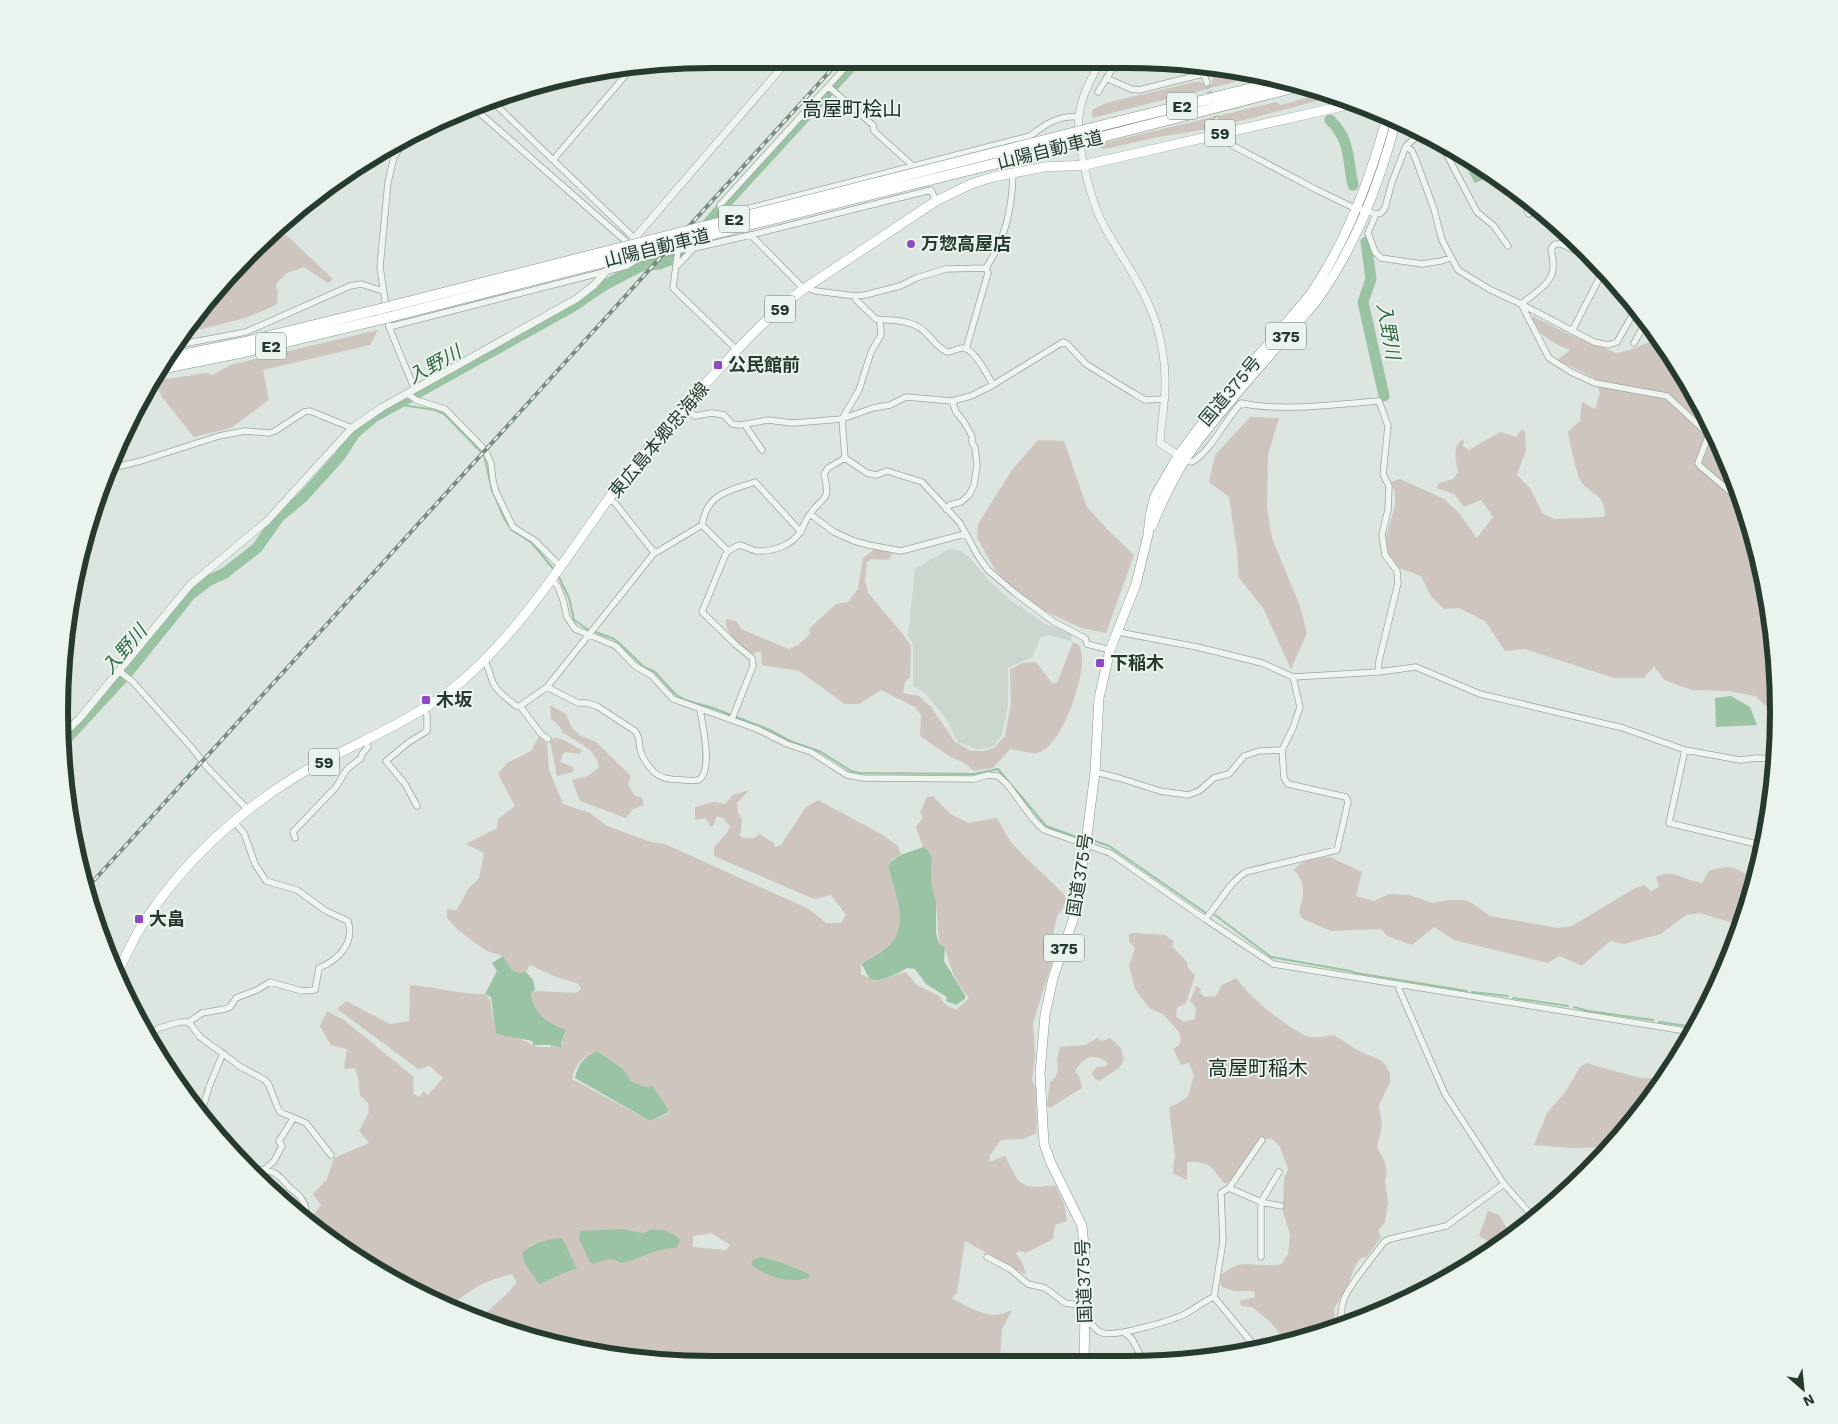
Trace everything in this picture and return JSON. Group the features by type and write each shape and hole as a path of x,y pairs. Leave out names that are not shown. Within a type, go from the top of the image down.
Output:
{"highway":[{"name":"山陽自動車道","path":"174,356 381,314 742,226 1270,84"},
{"name":"山陽自動車道","path":"1089,134 1290,88"},
{"name":"山陽自動車道","path":"168,367 254,350 381,314"}],"main road":[{"name":"東広島本郷忠海線","path":"120,967 145,920 185,868 248,810 296,777 424,709 459,683 484,660 507,637 556,573 629,471 684,407 737,350 788,301 805,288 936,201 971,184 1044,166 1084,165 1342,105"},
{"name":"国道375号","path":"1084,1356 1086,1267 1082,1226 1051,1164 1044,1144 1040,1073 1045,1015 1053,978 1074,920 1095,772 1099,698 1110,650 1136,584 1155,496 1182,458 1212,410 1310,295 1337,250 1356,209 1374,163 1385,123"},
{"name":"国道375号","path":"1182,458 1316,301 1371,213 1395,127"}],"street":[{"path":"68,729 124,674 174,603 190,585 267,522 352,428 381,408 412,395 576,300 594,285 609,270 631,241 781,68"},
{"path":"724,241 720,205 831,89 846,68"},
{"path":"1097,68 1086,90 1079,117 1084,165 1095,208 1134,275 1156,323 1166,379 1160,443 1182,458 1192,462 1202,457 1230,414 1240,403 1258,406 1284,406 1380,401 1388,426 1383,474 1389,486 1388,510 1382,534 1385,555 1397,571 1398,583 1378,661 1378,672"},
{"path":"1098,92 1113,68"},
{"path":"553,160 627,73"},
{"path":"1106,78 1131,89 1139,90 1210,73"},
{"path":"1204,75 1207,83"},
{"path":"831,89 873,125 874,131 932,184 931,190 936,201"},
{"path":"496,105 553,160 631,241"},
{"path":"478,112 528,157 631,241"},
{"path":"722,211 1030,136 1049,122 1067,116 1079,117"},
{"path":"1217,120 1224,140 1317,190 1356,209 1371,213 1381,213 1385,208 1392,182 1406,146 1416,137"},
{"path":"1406,146 1412,151 1427,186 1442,240 1458,270 1471,279 1594,342 1608,345 1617,342 1632,314"},
{"path":"400,149 394,157 388,182 380,267 389,327 412,395 445,409 485,450 491,463 496,492 514,527 534,540 554,562 558,587 564,600 567,617 575,629 590,631 616,646 636,666 651,675 673,699 700,710 733,716 787,744 811,752 846,775 863,778 974,779 988,775 998,776 1007,784 1033,819 1044,830 1062,838 1086,843 1110,853 1272,964 1686,1031"},
{"path":"1446,153 1477,212 1494,226 1508,246"},
{"path":"966,349 988,273 986,268 1002,240 1009,215 1013,196 1013,173"},
{"path":"389,327 627,266 638,259 678,256 692,249 931,190"},
{"path":"1371,213 1368,233 1375,252 1381,258 1422,264 1450,258"},
{"path":"751,235 801,286 816,291 855,296 865,295 900,286 916,278 946,269 986,268"},
{"path":"1521,304 1551,277 1553,269 1551,248 1555,244 1561,244 1577,251"},
{"path":"678,256 692,249"},
{"path":"678,256 673,288 737,350"},
{"path":"1572,331 1601,276"},
{"path":"184,344 246,332 350,286 361,284 383,291"},
{"path":"855,296 856,300 876,319 908,322 927,334 931,340 947,352 966,349 980,362 993,385"},
{"path":"1521,304 1549,358 1555,363 1595,383 1667,396 1708,437 1698,463 1731,493"},
{"path":"880,320 881,335 872,352 859,390 842,419 846,458 867,473 876,475 887,471 922,482 960,523 988,570 1054,622 1085,638 1087,644 1110,650"},
{"path":"1634,343 1643,328"},
{"path":"684,407 695,416 712,413 724,415 732,424 746,424 768,420 792,423 842,419 872,408 890,405 906,398 952,401 971,396 993,385 1063,342 1086,364 1145,400 1164,399"},
{"path":"946,508 961,502 969,495 974,485 978,465 972,436 956,412 952,401"},
{"path":"116,467 219,436 245,431 269,433 304,412 310,411 352,428"},
{"path":"746,424 762,450"},
{"path":"733,716 753,666 752,658 734,644 702,612 728,551 739,545 756,551 775,549 794,541 810,514 827,494 828,488 824,474 828,468 846,458"},
{"path":"702,525 704,512 715,498 722,493 755,482 801,532"},
{"path":"609,499 615,503 655,552"},
{"path":"810,514 834,532 848,538 869,545 902,551 965,534"},
{"path":"520,706 547,687 655,552 702,525"},
{"path":"702,525 728,551"},
{"path":"1118,632 1197,647 1262,663 1293,677 1378,672 1416,667 1480,694 1623,728 1685,750 1740,760 1769,759"},
{"path":"484,660 499,692 516,706 520,706 541,734 548,739"},
{"path":"124,674 248,810"},
{"path":"1205,919 1236,880 1246,872 1337,850 1348,802 1346,798 1288,784 1284,778 1282,750 1296,722 1300,707 1293,677"},
{"path":"547,687 578,703 588,703 597,706 635,731 639,735 640,750 646,762 660,777 666,779 698,780 704,775 706,770 706,754 700,710"},
{"path":"416,806 404,784 386,761 409,742 427,731 427,715 424,709"},
{"path":"295,838 293,832 336,787 347,770 361,758 368,747 366,740"},
{"path":"1095,772 1160,792 1188,795 1199,791 1214,778 1229,774 1244,756 1259,751 1282,750"},
{"path":"1685,750 1669,823 1757,844"},
{"path":"153,1032 159,1028 180,1022 189,1022 202,1013 217,1012 230,1007 236,998 257,990 270,982 302,991 315,990 319,968 338,958 348,942 350,927 348,921 326,911 297,890 266,881 255,864 244,833 234,822"},
{"path":"1400,985 1399,989 1445,1094 1504,1184 1530,1214"},
{"path":"189,1022 200,1037 241,1067 265,1080 280,1112 306,1123 332,1155"},
{"path":"203,1107 209,1087 224,1054"},
{"path":"264,1170 279,1154 282,1146 280,1141 293,1119"},
{"path":"1253,1344 1214,1297 1223,1241 1221,1193 1228,1188 1262,1140"},
{"path":"258,1170 264,1170 280,1176 303,1200 306,1209"},
{"path":"1261,1258 1261,1202 1279,1172"},
{"path":"1341,1319 1343,1300 1384,1242 1390,1238 1446,1226 1504,1184"},
{"path":"1228,1188 1261,1202 1281,1206"},
{"path":"987,1257 1010,1269 1028,1284 1045,1288 1065,1303 1085,1306"},
{"path":"1085,1320 1089,1320 1100,1332 1109,1334 1124,1332 1172,1320 1214,1297"},
{"path":"1124,1332 1132,1338 1141,1356"}],"shaded area":[{"path":"1220,75 1246,79 1092,118 1092,110 1106,103 1194,82 1201,82 1205,86 1212,84 1215,76"},
{"path":"1314,96 1324,99 1229,124 1224,123 1220,118 1213,120 1207,129 1153,138 1106,149 1101,148 1099,144 1276,102 1281,105"},
{"path":"1465,165 1487,178 1474,182"},
{"path":"282,231 333,279 328,283 304,267 287,273 276,284 278,293 277,304 245,318 193,331 227,287"},
{"path":"1532,316 1571,335 1616,353 1630,350 1652,341 1684,390 1704,427 1721,465 1749,545 1765,628 1770,709 1755,696 1728,691 1692,690 1664,680 1654,666 1644,678 1614,678 1525,649 1505,651 1485,621 1459,608 1444,609 1431,596 1421,576 1399,568 1389,554 1385,541 1395,505 1395,492 1391,482 1400,479 1444,499 1458,512 1477,538 1493,517 1481,500 1464,507 1454,494 1436,488 1439,483 1453,479 1458,472 1455,454 1457,445 1460,442 1464,439 1463,446 1469,450 1500,432 1516,437 1521,430 1525,431 1526,450 1517,475 1530,488 1543,514 1555,519 1605,517 1603,503 1585,487 1579,478 1568,432 1580,421 1582,402 1595,409 1600,393 1594,378 1558,360 1570,350 1546,338 1534,323"},
{"path":"378,330 370,345 263,370 269,400 231,428 194,437 162,397 156,386 160,380 206,373 213,375 230,365"},
{"path":"1250,417 1279,418 1268,455 1267,508 1272,538 1300,606 1307,633 1291,669 1263,608 1239,578 1229,497 1209,482 1215,455"},
{"path":"1038,440 1064,441 1087,507 1134,555 1106,633 1081,628 1028,603 996,571 977,538 978,524 1012,470"},
{"path":"876,548 893,554 888,560 871,559 867,562 865,579 868,593 911,646 910,677 905,682 903,693 919,696 931,707 955,742 971,751 984,751 994,748 1005,736 1011,704 1010,670 1022,663 1036,662 1052,683 1057,683 1073,642 1079,645 1082,655 1080,680 1063,727 1055,740 1046,749 1034,753 1010,749 993,768 974,771 920,736 921,715 915,707 881,690 859,704 845,704 799,671 762,665 761,651 750,654 730,634 726,625 726,619 736,621 741,629 789,649 798,645 810,634 809,629 836,604 848,602 858,589 863,558"},
{"path":"949,549 959,550 969,557 990,582 1009,599 1045,624 1072,634 1071,641 1049,635 1041,637 1032,657 1008,668 1008,704 1002,734 994,746 988,748 976,749 958,742 945,717 924,692 913,686 913,644 908,635 915,569"},
{"path":"1731,696 1750,707 1757,725 1716,727 1715,698"},
{"path":"550,705 566,714 572,728 581,736 596,742 631,776 628,785 635,796 641,797 644,805 633,809 626,818 580,801 572,780 588,776 599,767 597,760 589,749 562,732 560,727 551,719"},
{"path":"1770,718 1769,736 1768,721"},
{"path":"539,736 547,744 549,770 563,804 590,813 607,826 651,842 665,844 809,909 826,923 841,923 846,915 831,895 814,899 714,856 714,847 727,833 730,826 723,818 717,816 711,827 705,818 695,820 695,807 715,802 725,804 733,795 749,790 737,803 738,812 742,820 740,836 754,838 759,834 773,842 775,847 781,845 806,807 818,800 883,835 897,845 901,854 893,859 888,866 898,902 900,921 895,938 880,953 861,964 861,974 874,981 906,972 917,985 939,996 946,1005 956,1010 969,998 954,974 945,947 939,944 936,902 931,882 932,857 927,849 923,847 916,827 923,818 920,812 927,797 933,796 950,814 969,823 997,818 1010,841 1064,894 1067,901 1057,917 1052,939 1054,956 1033,1023 1035,1056 1032,1080 1036,1089 1037,1133 1023,1139 1001,1140 990,1155 989,1162 1005,1156 1014,1174 1022,1184 1034,1187 1055,1185 1064,1203 1067,1221 1055,1225 1053,1239 1026,1253 1020,1251 1016,1253 1023,1264 1026,1275 965,1241 957,1293 952,1298 973,1309 991,1315 998,1315 1012,1310 1002,1329 1000,1356 670,1355 586,1344 545,1335 484,1314 506,1295 517,1282 512,1274 479,1286 455,1303 390,1270 354,1248 312,1217 321,1205 313,1194 327,1179 334,1158 369,1143 359,1131 369,1112 368,1103 360,1096 355,1068 344,1069 347,1049 331,1045 320,1026 327,1011 344,1020 414,1077 414,1094 419,1097 424,1091 428,1095 443,1078 430,1066 418,1069 337,1009 346,1001 390,1024 409,1021 410,985 485,994 490,1000 496,1034 518,1038 538,1047 551,1047 551,1045 560,1048 566,1030 548,1021 539,1013 535,1008 531,995 536,991 576,993 581,989 579,984 554,976 530,965 526,972 519,973 512,970 503,956 487,951 458,930 447,918 447,909 457,910 468,889 479,878 484,853 466,844 497,828 498,819 515,806 498,774 507,763 531,751","holes":["597,1051 623,1069 631,1081 646,1087 653,1086 668,1109 667,1113 670,1113 650,1121 572,1079 578,1065 584,1058","621,1229 643,1233 652,1229 663,1230 676,1247 660,1249 636,1257 611,1259","711,1233 730,1245 726,1250 693,1247 693,1236","546,1240 576,1269 563,1272 523,1253 533,1244"]},
{"path":"554,738 562,739 583,751 579,754 564,752 560,762 573,767 573,772 557,776 550,741"},
{"path":"923,847 927,849 932,857 931,882 936,902 936,933 939,944 945,947 944,961 965,995 965,999 956,1005 946,1001 947,997 926,984 915,969 907,968 888,977 872,980 861,964 888,946 895,938 898,930 900,921 898,902 888,866 895,858"},
{"path":"1330,857 1362,872 1356,896 1374,901 1389,894 1409,895 1433,903 1464,900 1472,903 1490,916 1558,928 1572,926 1635,888 1644,885 1651,891 1659,887 1656,877 1663,875 1674,874 1702,883 1709,871 1728,867 1749,877 1734,923 1700,913 1686,915 1661,934 1624,944 1610,941 1582,966 1560,956 1548,963 1454,940 1434,927 1412,945 1387,936 1381,929 1331,931 1303,919 1299,913 1303,890 1301,880 1294,870 1301,863"},
{"path":"1129,934 1165,935 1174,941 1172,946 1187,962 1188,967 1195,976 1186,1003 1177,1008 1176,1017 1184,1022 1195,1019 1196,1008 1190,1001 1196,986 1201,988 1200,993 1205,997 1216,996 1222,985 1236,978 1262,1005 1284,1023 1302,1034 1312,1037 1334,1035 1386,1065 1390,1074 1390,1082 1379,1106 1382,1126 1377,1147 1385,1162 1387,1174 1385,1181 1388,1203 1385,1222 1378,1231 1381,1237 1367,1257 1361,1258 1355,1266 1348,1285 1334,1309 1334,1321 1283,1337 1270,1322 1252,1307 1241,1306 1240,1301 1255,1297 1254,1291 1234,1291 1222,1287 1219,1277 1236,1266 1243,1264 1282,1264 1288,1254 1290,1235 1283,1211 1284,1180 1288,1169 1280,1147 1273,1139 1261,1138 1231,1180 1225,1184 1210,1166 1201,1163 1187,1162 1187,1180 1174,1174 1175,1156 1169,1108 1188,1097 1194,1075 1189,1063 1181,1065 1173,1049 1181,1041 1179,1032 1163,1014 1149,1008 1135,989 1129,966 1135,948 1129,941"},
{"path":"503,956 512,970 519,973 526,972 533,980 535,989 531,995 539,1013 548,1021 566,1030 561,1048 551,1045 533,1045 532,1041 496,1034 491,997 485,994 497,971 492,963"},
{"path":"1097,1038 1102,1041 1110,1038 1121,1048 1124,1060 1119,1068 1099,1081 1095,1079 1092,1073 1097,1067 1106,1066 1108,1063 1094,1057 1085,1059 1075,1071 1080,1078 1082,1088 1050,1108 1047,1106 1050,1082 1055,1078 1058,1070 1057,1061 1060,1047 1086,1045"},
{"path":"597,1051 623,1069 631,1081 646,1087 653,1086 668,1109 667,1113 650,1121 575,1078 583,1061"},
{"path":"1586,1063 1640,1078 1656,1078 1601,1147 1571,1148 1534,1145 1547,1113 1566,1091 1580,1067"},
{"path":"1488,1211 1499,1215 1506,1227 1511,1229 1491,1243 1479,1236"},
{"path":"622,1229 643,1233 652,1229 663,1230 675,1235 680,1240 676,1248 669,1248 621,1263 611,1259 593,1264 590,1262 579,1239 580,1231"},
{"path":"562,1238 577,1269 539,1284 525,1264 522,1253 540,1242"},
{"path":"761,1257 809,1274 810,1277 787,1280 771,1276 751,1264 753,1260"}],"waterway":[{"name":"入野川","path":"69,737 129,671 190,595 208,581 225,573 257,548 279,517 303,497 340,456 355,433 374,417 572,307 603,286 641,266 659,264 681,256 716,214 850,68"},
{"name":"入野川","path":"1330,120 1337,127 1345,142 1353,185"},
{"name":"入野川","path":"1366,242 1371,279 1363,302 1384,396"},
{"path":"397,406 402,405 435,410 444,414 484,455 492,490 505,520 512,530 532,543 555,571"},
{"path":"558,575 569,598 574,620 587,629 614,639 644,667 655,672 675,694 685,700 713,708 770,730 790,741 821,752 851,771 860,773 974,774 998,769 1046,826 1082,839"},
{"path":"1095,841 1109,846 1206,913"},
{"path":"1215,915 1271,957 1467,991"},
{"path":"1472,992 1508,996"},
{"path":"1513,998 1568,1006"},
{"path":"1574,1007 1588,1011 1653,1020"},
{"path":"1659,1022 1688,1026"}],"tunnel":[{"path":"1207,83 1217,120"}],"railway":[{"path":"91,884 833,68"}],"place":[{"name":"万惣高屋店","path":"911,244"},
{"name":"公民館前","path":"718,365"},
{"name":"下稲木","path":"1100,663"},
{"name":"木坂","path":"426,700"},
{"name":"大畠","path":"139,919"}],"district":[{"name":"高屋町桧山","path":"852,109"},
{"name":"高屋町稲木","path":"1258,1068"}]}
